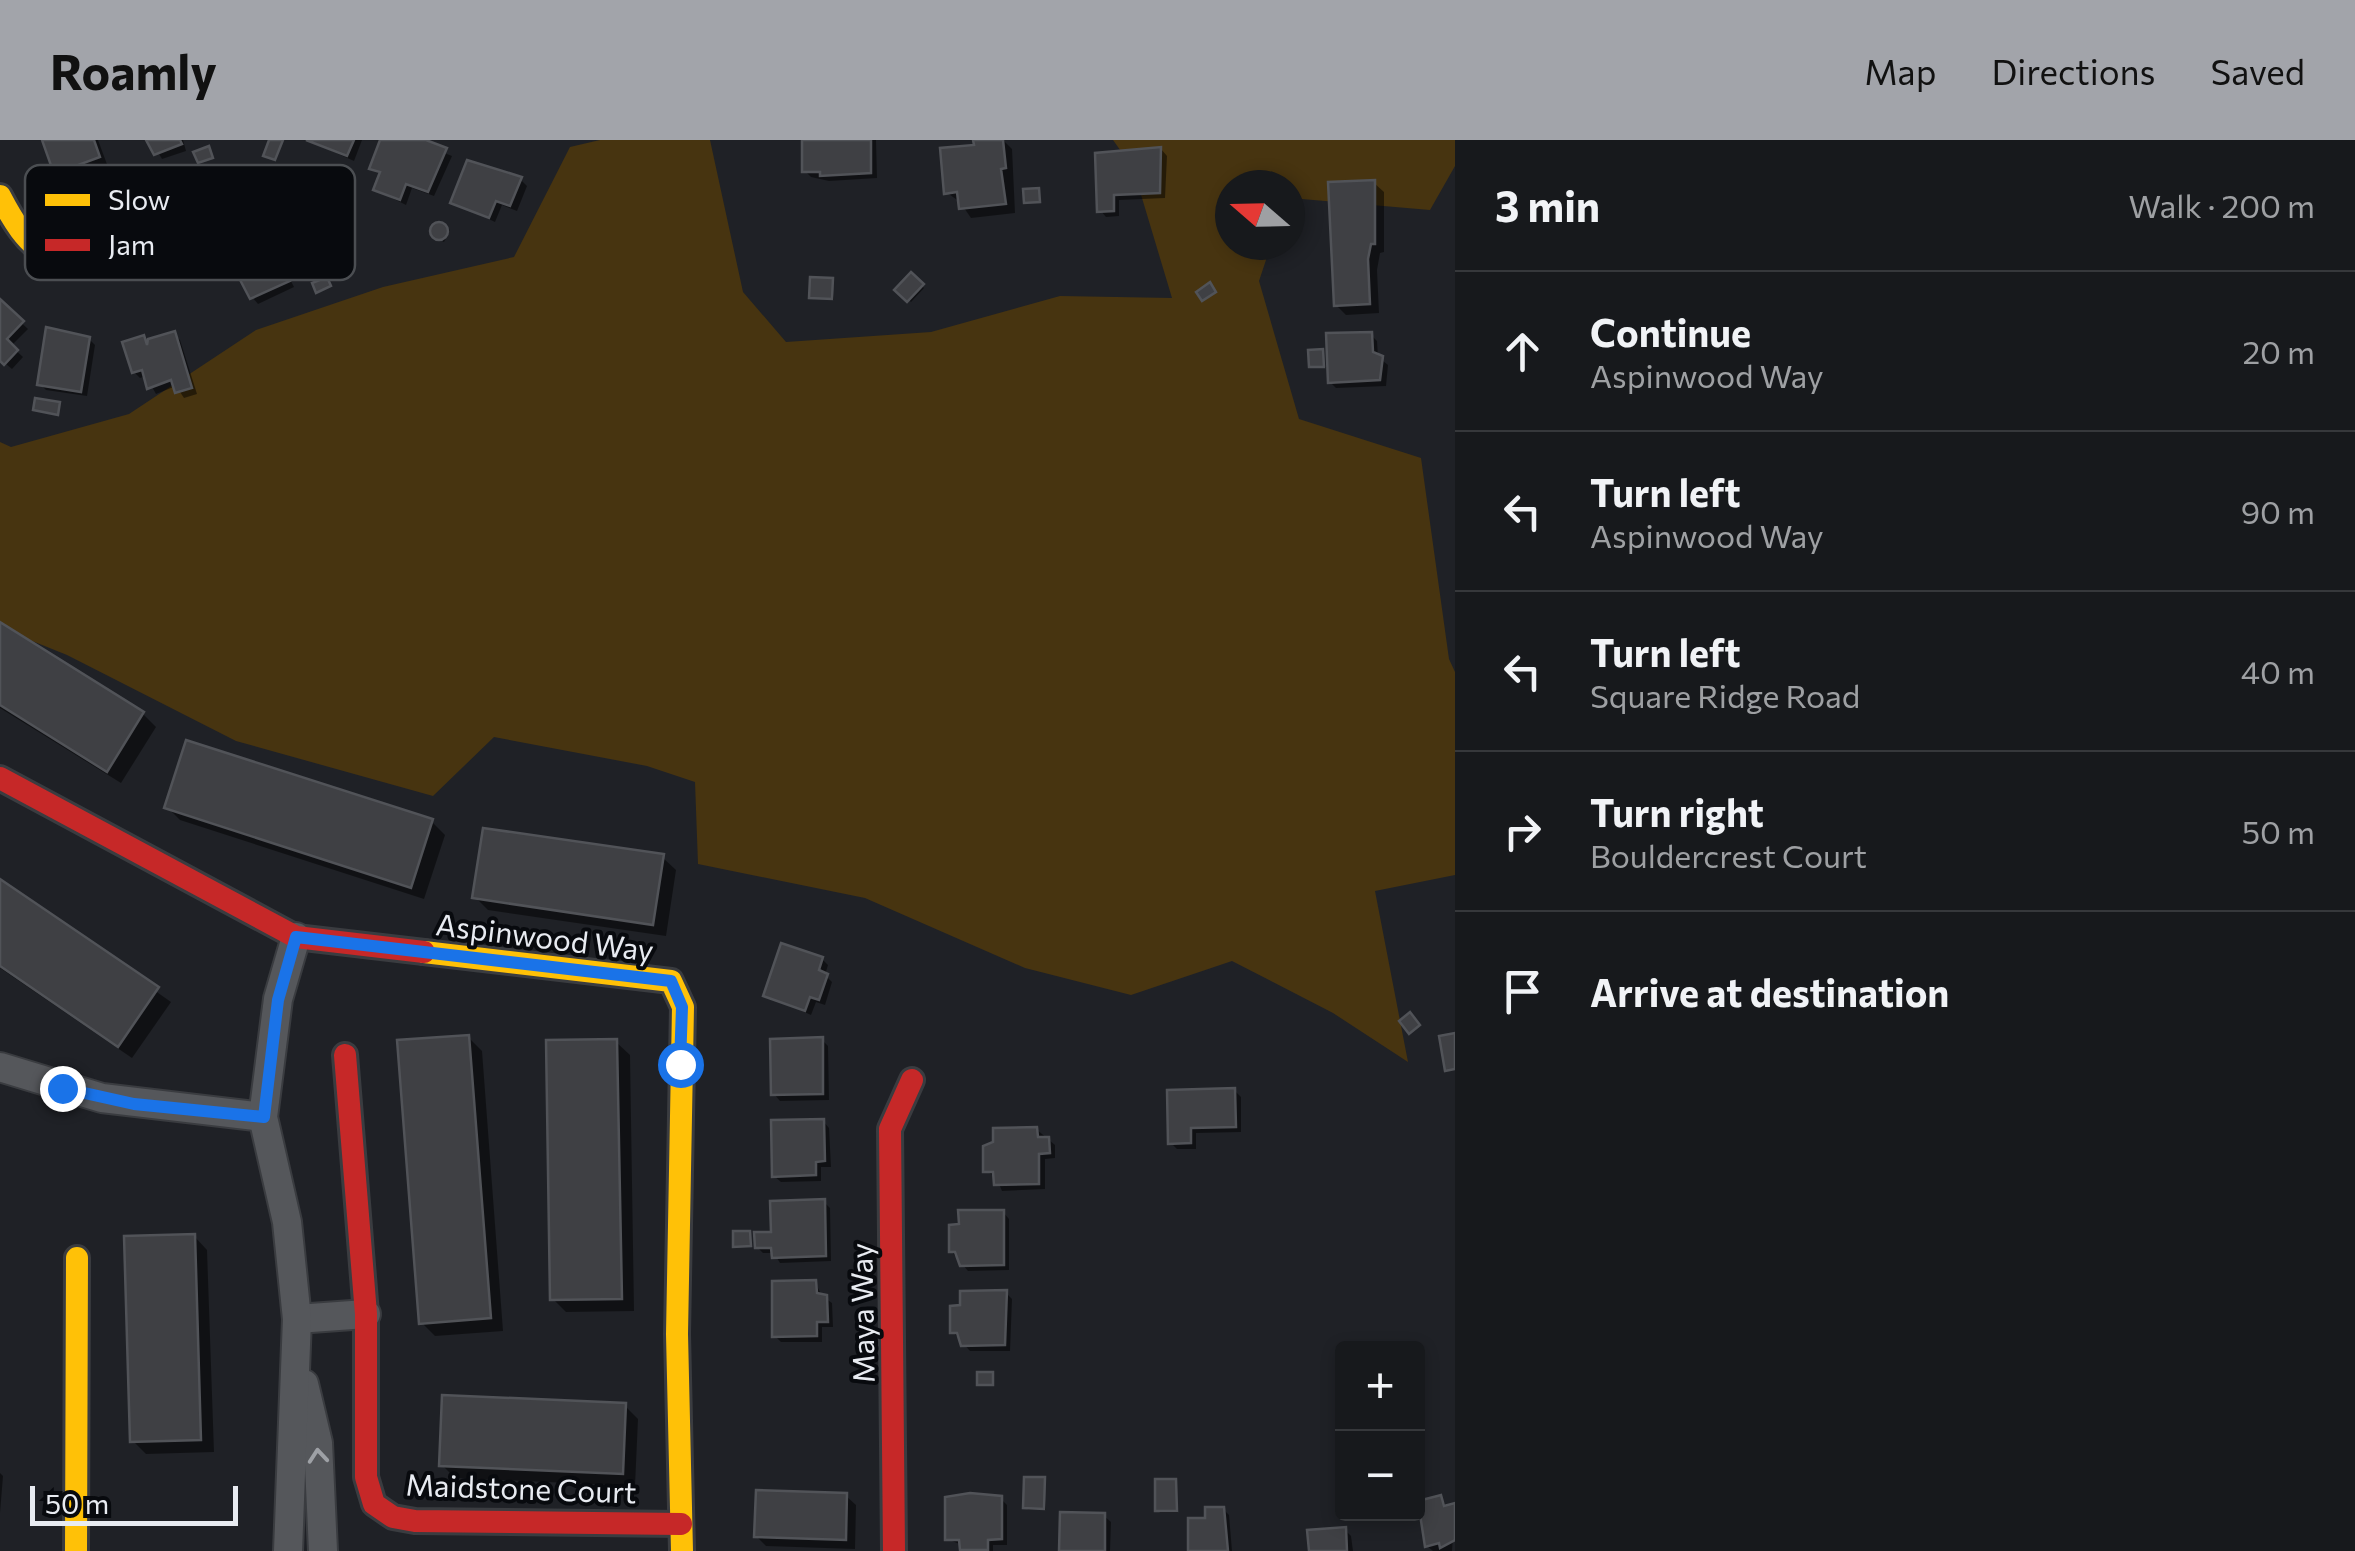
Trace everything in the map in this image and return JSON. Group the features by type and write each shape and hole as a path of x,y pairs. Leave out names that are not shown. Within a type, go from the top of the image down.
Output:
{"street":[{"path":"0,196 25,240"},
{"name":"Aspinwood Way","path":"0,778 296,937 671,981 682,1007 677,1334 682,1551"},
{"path":"288,1551 297,1319 287,1222 264,1117 278,1000 296,937"},
{"name":"Maidstone Court","path":"345,1055 366,1314 366,1476 374,1504 392,1517 681,1524"},
{"path":"0,1067 102,1098 264,1117"},
{"name":"Maya Way","path":"894,1551 890,1128 912,1080"},
{"path":"76,1551 80,1522 77,1258"},
{"path":"297,1319 366,1314"},
{"path":"298,1363 318,1443 323,1551"}],"shaded area":[{"path":"600,140 710,140 743,292 786,342 931,332 1060,296 1172,298 1133,168 1113,140 1455,140 1455,166 1430,210 1305,199 1305,170 1215,170 1215,260 1266,260 1259,281 1299,419 1421,458 1449,659 1455,672 1455,875 1375,891 1408,1062 1333,1013 1232,961 1131,995 1025,968 865,898 698,864 695,782 647,766 494,737 433,796 236,741 67,655 0,628 0,442 11,447 129,414 256,330 383,287 514,257 570,147"}],"building":[{"path":"42,140 94,140 100,157 78,165 51,165"},
{"path":"146,140 180,140 182,144 154,155"},
{"path":"269,140 283,140 275,160 263,156"},
{"path":"306,140 354,140 347,156"},
{"path":"380,140 426,140 447,148 428,192 406,184 400,200 373,190 380,172 369,169"},
{"path":"802,140 871,140 871,173 820,176 820,172 802,172"},
{"path":"973,140 1003,140 1006,168 1001,169 1006,204 959,209 957,192 944,194 940,148 974,145"},
{"path":"209,146 213,158 198,163 193,152"},
{"path":"1161,147 1160,193 1114,195 1114,211 1097,212 1095,153"},
{"path":"467,160 522,177 510,206 496,201 489,218 450,203"},
{"path":"1375,180 1375,244 1371,244 1368,259 1370,304 1334,306 1328,182"},
{"path":"1039,188 1040,202 1024,203 1023,189"},
{"path":"439,222 448,231 439,240 430,231"},
{"path":"911,272 924,284 907,302 894,290"},
{"path":"810,277 833,278 832,299 809,298"},
{"path":"240,280 290,280 290,281 250,299"},
{"path":"328,280 331,286 316,293 312,283"},
{"path":"1210,282 1216,292 1202,301 1196,292"},
{"path":"0,299 24,321 7,339 18,350 4,365 0,361"},
{"path":"46,327 90,337 81,392 37,385"},
{"path":"175,331 192,388 175,393 171,380 147,389 142,370 132,373 122,342 144,335 147,345 148,339"},
{"path":"1372,332 1373,352 1383,356 1380,380 1328,383 1326,333"},
{"path":"1323,349 1324,367 1309,367 1308,350"},
{"path":"35,398 60,402 58,415 33,410"},
{"path":"0,622 144,712 107,772 0,705"},
{"path":"186,740 433,819 411,888 164,808"},
{"path":"483,828 664,854 653,925 472,898"},
{"path":"0,879 159,987 118,1047 0,966"},
{"path":"781,943 823,957 819,970 828,974 819,1000 810,997 805,1011 763,996"},
{"path":"1410,1012 1420,1025 1409,1034 1399,1021"},
{"path":"1455,1033 1455,1069 1445,1071 1439,1036"},
{"path":"469,1035 491,1318 419,1324 397,1040"},
{"path":"823,1037 823,1094 771,1095 770,1039"},
{"path":"617,1039 622,1299 550,1300 546,1040"},
{"path":"1235,1088 1236,1127 1191,1128 1191,1143 1168,1144 1167,1090"},
{"path":"824,1119 825,1161 816,1162 816,1175 772,1177 771,1120"},
{"path":"1037,1127 1038,1137 1049,1137 1050,1153 1039,1154 1039,1184 994,1185 993,1172 983,1172 983,1146 993,1142 993,1128"},
{"path":"825,1199 826,1256 772,1258 771,1248 755,1248 754,1232 771,1232 770,1201"},
{"path":"958,1210 1004,1210 1004,1265 960,1266 955,1252 949,1252 949,1225 959,1224"},
{"path":"733,1231 750,1231 751,1246 733,1247"},
{"path":"195,1234 201,1440 130,1442 124,1236"},
{"path":"816,1280 817,1293 827,1295 828,1322 817,1322 817,1336 772,1337 772,1281"},
{"path":"1007,1290 1005,1345 961,1346 957,1333 950,1333 950,1306 960,1305 960,1291"},
{"path":"977,1372 993,1372 993,1385 977,1385"},
{"path":"442,1395 626,1403 623,1474 439,1466"},
{"path":"1024,1477 1045,1477 1044,1509 1023,1508"},
{"path":"1155,1479 1176,1479 1177,1511 1155,1511"},
{"path":"756,1490 847,1493 846,1540 754,1537"},
{"path":"970,1493 1002,1496 1002,1539 988,1540 988,1550 960,1550 959,1540 945,1540 945,1497"},
{"path":"1441,1495 1444,1506 1455,1503 1455,1540 1440,1548 1439,1543 1425,1547 1421,1521 1425,1521 1425,1499"},
{"path":"1205,1507 1224,1507 1228,1551 1188,1551 1188,1518 1205,1518"},
{"path":"1060,1512 1105,1513 1105,1551 1059,1551"},
{"path":"1346,1527 1347,1551 1309,1551 1307,1530"}],"traffic: slow":[{"path":"0,196 25,235"},
{"path":"424,952 671,981 683,1007 677,1334 682,1551"},
{"path":"76,1551 77,1258"}],"traffic: jam":[{"path":"0,778 296,937 424,952"},
{"path":"345,1055 366,1314 366,1477 374,1504 393,1517 415,1521 681,1524"},
{"path":"894,1551 890,1129 912,1080"}],"route":[{"path":"62,1088 134,1104 264,1117 278,1000 296,937 671,981 682,1007 680,1064"}]}
